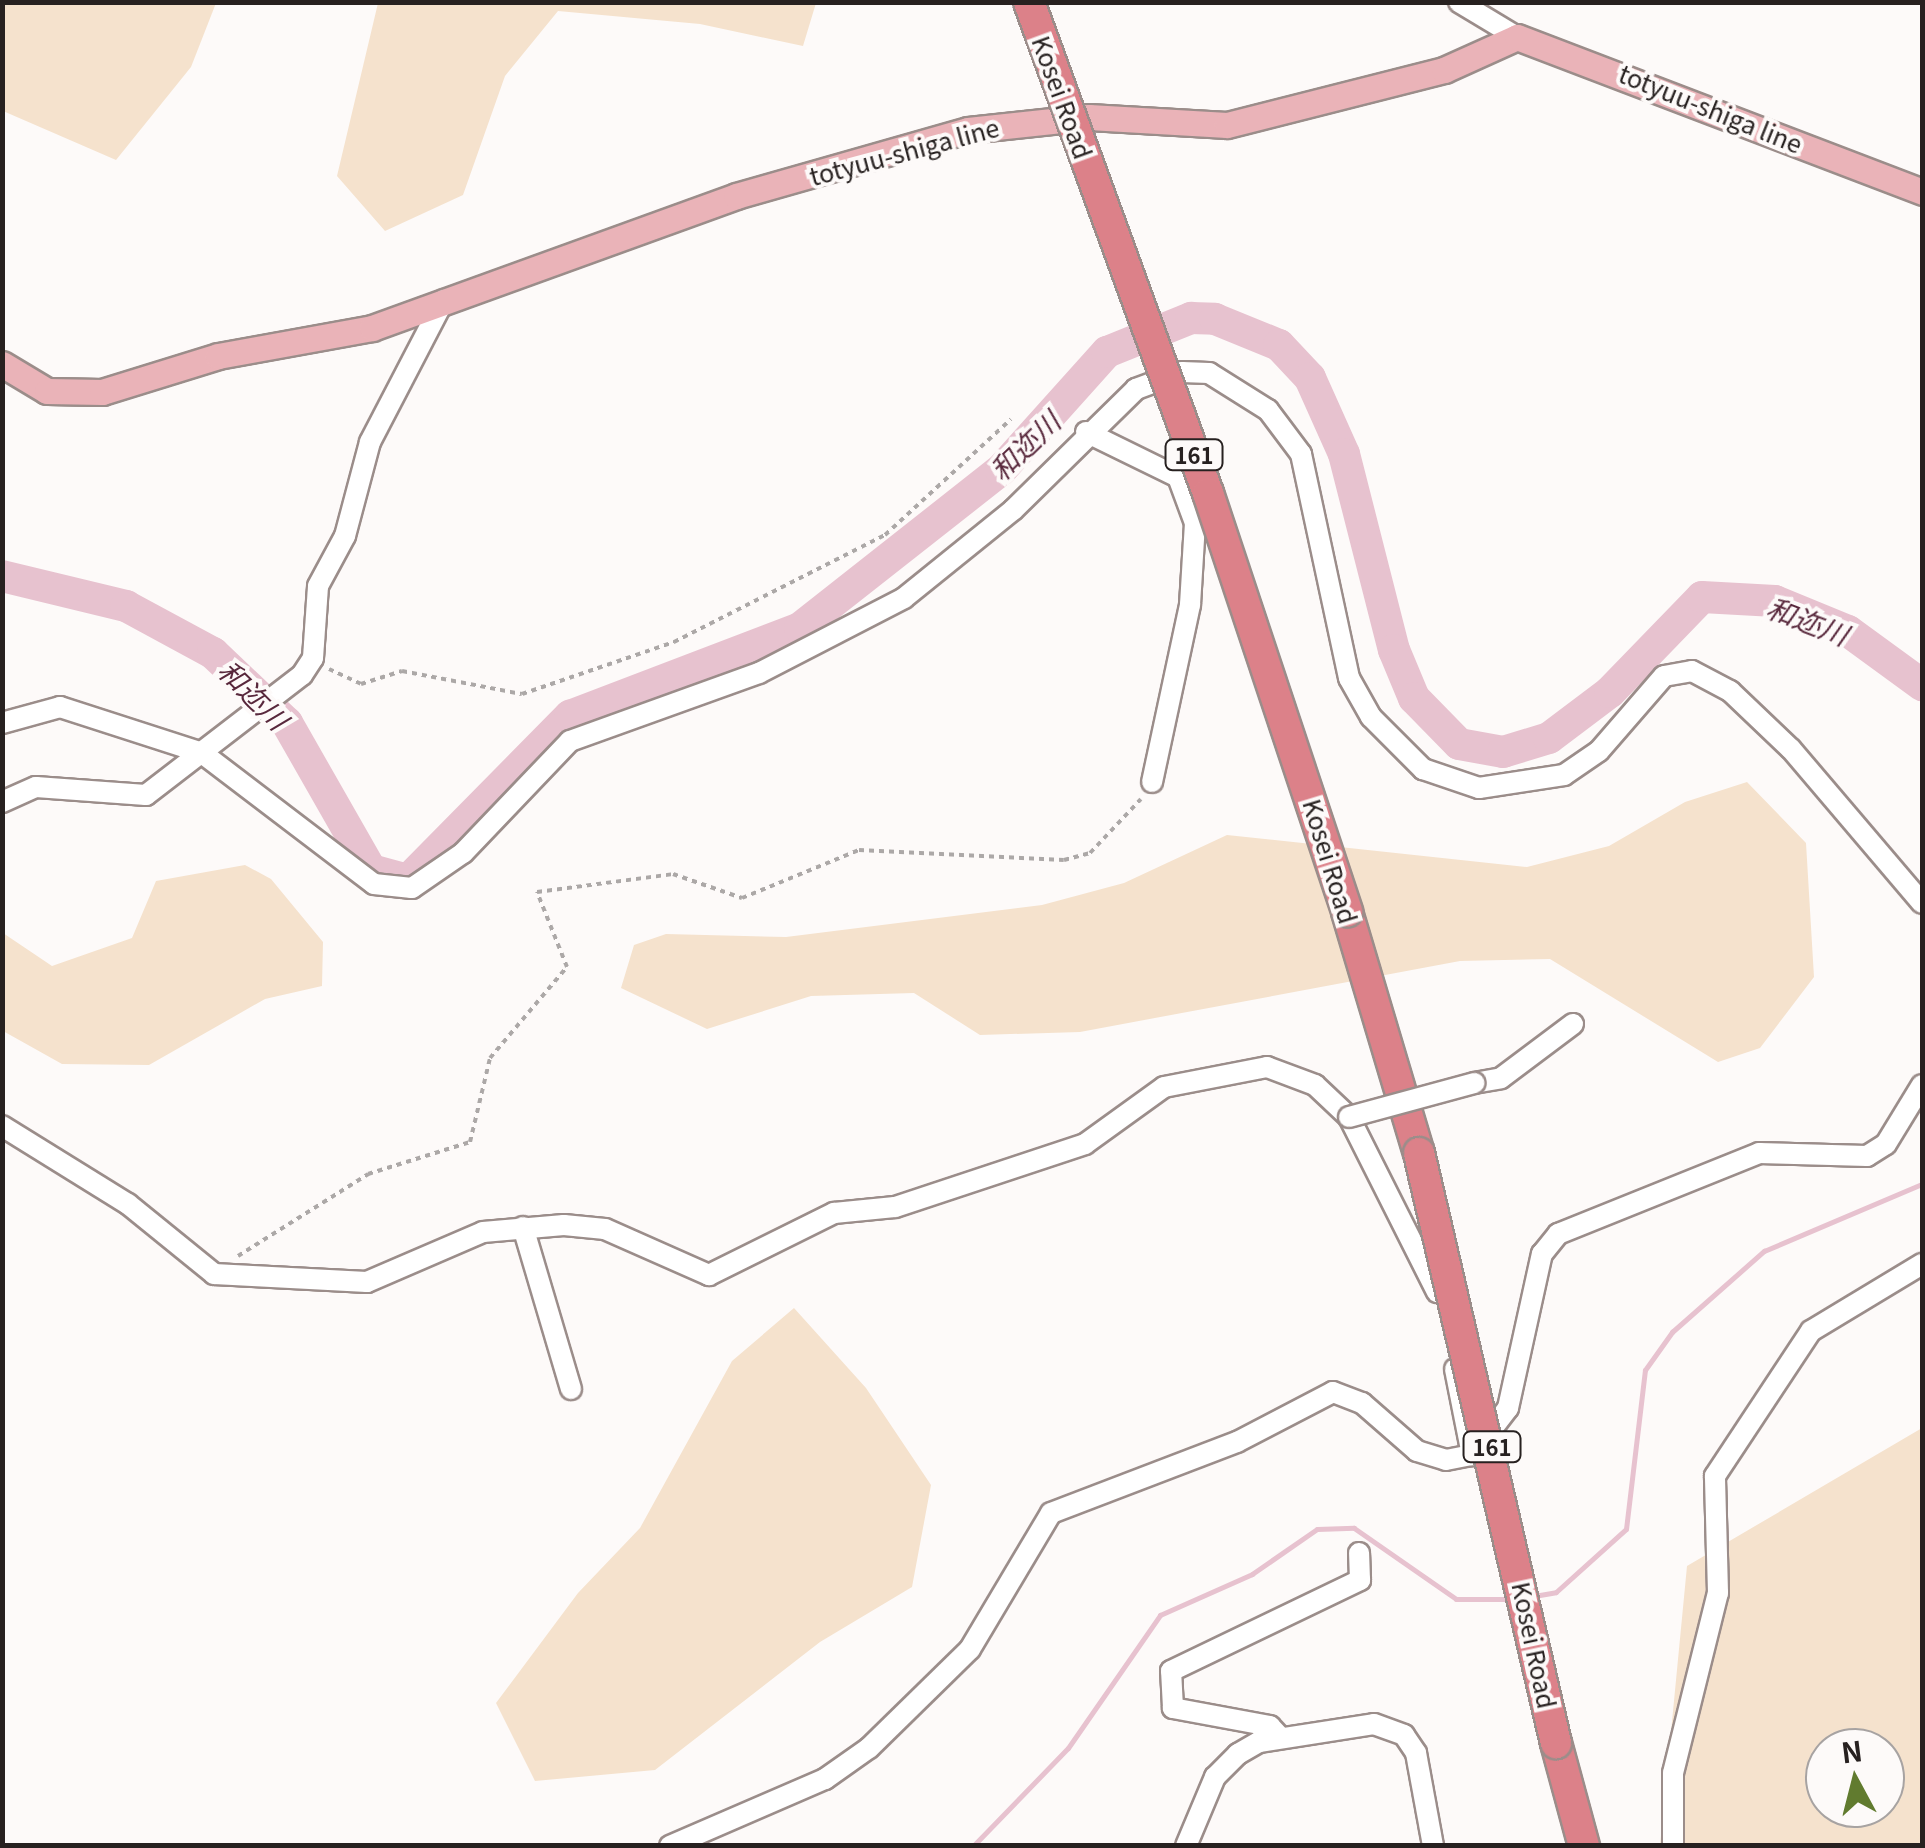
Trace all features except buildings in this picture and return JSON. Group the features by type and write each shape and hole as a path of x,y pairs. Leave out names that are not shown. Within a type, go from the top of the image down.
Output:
{"highway":[{"name":"Kosei Road","path":"1028,2 1227,548 1347,912 1418,1154 1556,1744 1584,1846"},
{"name":"Kosei Road","path":"1556,1744 1574,1846"}],"main road":[{"name":"totyuu-shiga line","path":"2,364 47,391 102,392 218,356 372,328 736,196 968,130 1088,117 1227,125 1444,70 1517,37 1922,192"}],"street":[{"path":"1460,2 1517,37"},
{"path":"2,802 36,787 146,795 250,718 307,666 318,586 346,536 370,442 444,300"},
{"path":"2,723 60,707 202,753 374,884 412,888 452,863 570,741 759,672 904,598 1013,510 1086,432 1136,389 1182,372 1234,382 1268,410 1302,454 1349,678 1371,718 1423,769 1478,788 1564,775 1599,750 1664,676 1692,671 1730,691 1791,749 1922,903"},
{"path":"1086,432 1178,477 1195,523 1190,605 1152,782"},
{"path":"1348,1117 1501,1078 1572,1024"},
{"path":"2,1126 128,1204 214,1274 366,1282 482,1232 523,1227 605,1229 708,1275 834,1213 895,1207 1086,1144 1190,1079 1290,1072 1348,1117 1432,1268 1472,1455"},
{"path":"670,1846 824,1780 869,1748 970,1649 1051,1513 1238,1442 1333,1392 1362,1403 1418,1451 1446,1460 1472,1455 1508,1408 1542,1254 1558,1234 1758,1154 1867,1156 1922,1085"},
{"path":"523,1227 571,1389"},
{"path":"1672,1846 1672,1773 1718,1593 1715,1476 1810,1331 1922,1264"},
{"path":"1281,1738 1270,1726 1173,1708 1171,1672 1360,1580 1358,1553"},
{"path":"1186,1846 1215,1778 1238,1754 1281,1738 1374,1724 1404,1735 1416,1753 1433,1846"}],"path":[{"path":"307,666 361,684 402,672 522,694 674,642 885,535 960,476 1012,419"},
{"path":"230,1261 368,1174 470,1142 490,1058 567,967 537,892 672,874 742,898 859,850 1064,860 1090,853 1124,825 1152,782"}],"shaded area":[{"path":"3,2 216,3 191,67 116,160 3,111"},
{"path":"378,2 816,3 803,46 700,24 558,11 505,76 463,195 385,231 337,176"},
{"path":"1747,782 1806,843 1814,977 1760,1048 1718,1062 1550,959 1460,961 1080,1032 980,1035 914,993 811,996 707,1029 621,988 634,945 666,934 786,937 1042,905 1124,883 1227,835 1527,867 1609,846 1685,802"},
{"path":"245,865 271,879 323,942 322,986 265,999 149,1065 62,1064 3,1031 3,933 52,966 132,938 156,881"},
{"path":"794,1308 866,1388 931,1485 912,1587 820,1642 655,1770 535,1781 496,1703 578,1593 640,1528 732,1361"},
{"path":"1922,1428 1922,1845 1660,1846 1687,1566"}],"waterway":[{"name":"和迩川","path":"2,576 126,606 213,653 287,723 371,870 408,880 570,716 800,628 1001,470 1107,352 1191,318 1215,319 1279,345 1310,378 1344,454 1394,650 1414,698 1459,744 1503,752 1549,738 1610,692 1702,597 1775,601 1848,631 1922,685"},
{"path":"1534,1596 1556,1592 1626,1529 1645,1370 1672,1332 1764,1251 1922,1184"},
{"path":"973,1846 1068,1748 1160,1615 1252,1574 1317,1529 1354,1528 1456,1599 1514,1599"}]}
